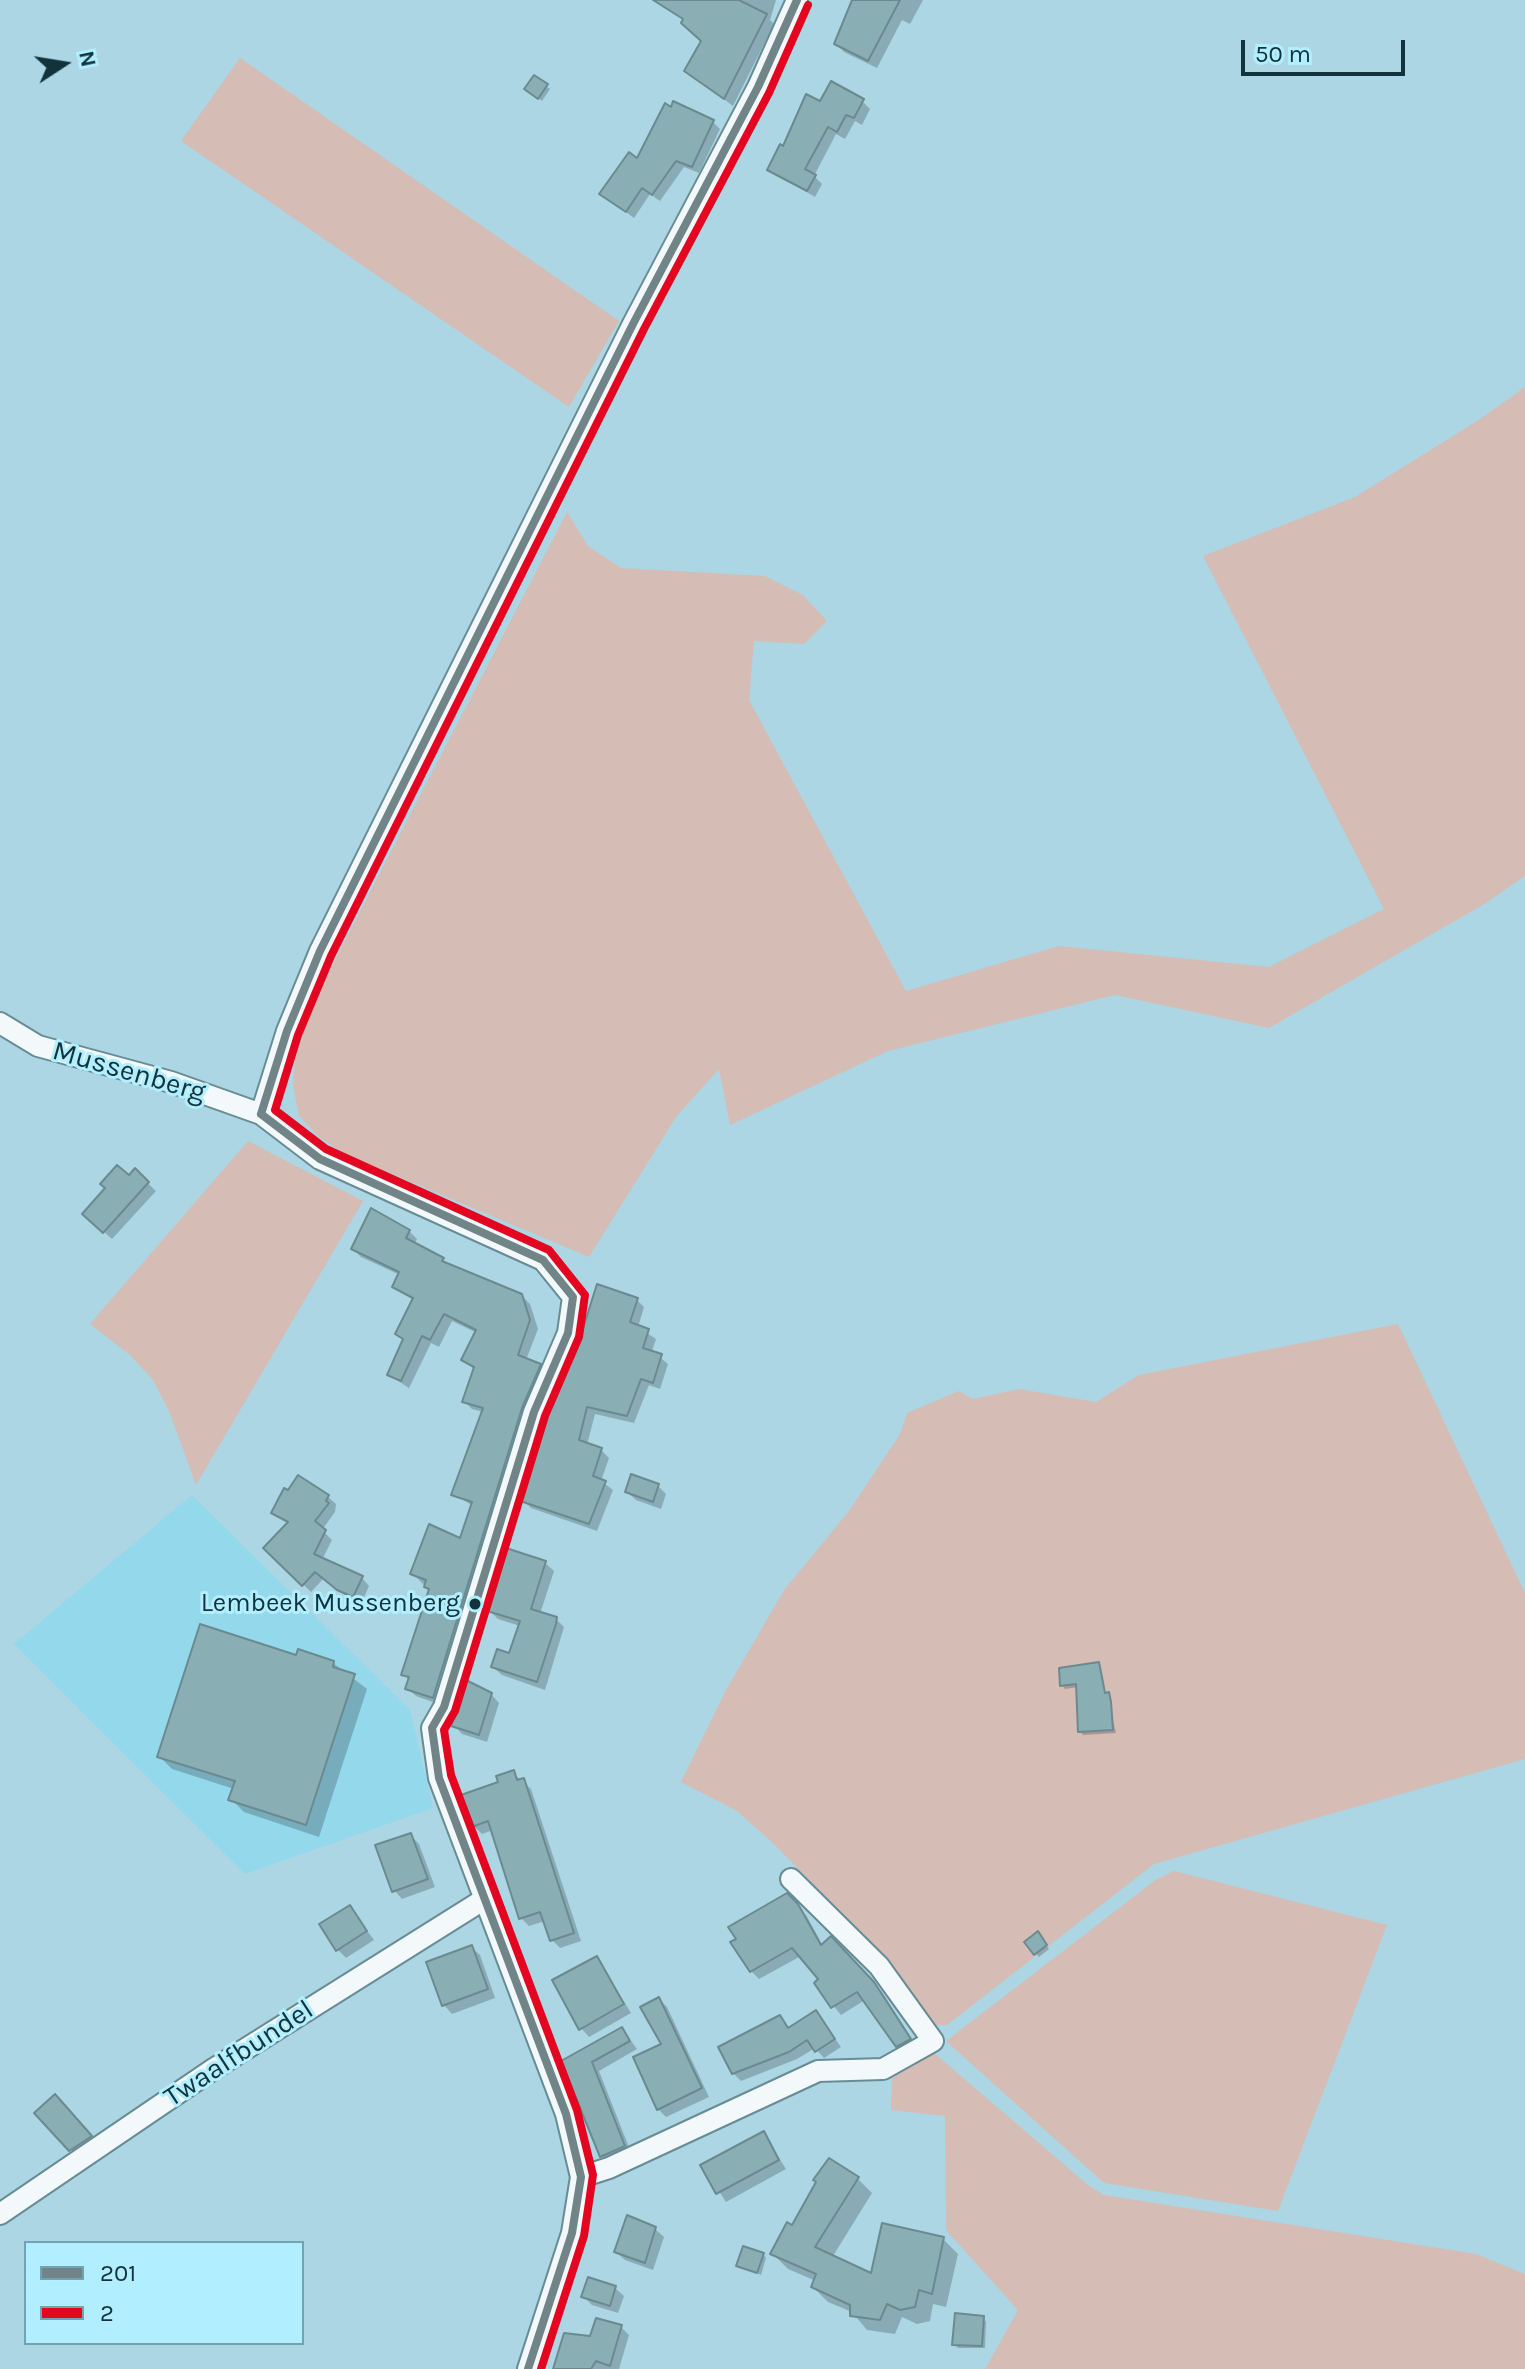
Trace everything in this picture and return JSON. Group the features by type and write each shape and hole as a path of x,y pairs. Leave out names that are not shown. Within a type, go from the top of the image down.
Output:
{"street":[{"path":"261,1114 287,1031 320,951 633,324 758,87 797,0"},
{"name":"Mussenberg","path":"0,1023 38,1046 171,1082 261,1114 320,1159 543,1260 573,1297 568,1333 534,1412 444,1707 432,1728 439,1778 566,2114 581,2177"},
{"path":"528,2369 572,2233 581,2177 609,2168 818,2071 883,2069 933,2041 879,1966 791,1879"},
{"name":"Twaalfbundel","path":"0,2214 212,2070 483,1900"}],"shaded area":[{"path":"240,58 619,321 569,407 181,141"},
{"path":"1525,387 1525,876 1486,903 1269,1028 1115,995 888,1051 730,1125 719,1069 676,1117 589,1257 345,1154 319,1137 299,1116 293,1085 295,1060 311,1006 567,512 588,546 621,568 765,576 803,595 827,621 804,644 754,641 749,700 906,991 1059,946 1269,967 1384,909 1203,556 1355,497 1477,421"},
{"path":"248,1141 363,1201 196,1485 169,1411 153,1380 130,1355 90,1324"},
{"path":"1398,1324 1525,1593 1525,1759 1154,1864 947,2025 930,2025 895,1969 776,1846 737,1811 681,1782 725,1692 784,1590 849,1511 900,1434 907,1413 959,1391 973,1399 1019,1389 1096,1402 1139,1375"},
{"path":"192,1495 410,1710 433,1808 245,1874 14,1644"},
{"path":"1174,1871 1387,1925 1278,2211 1104,2183 946,2041 1157,1879"},
{"path":"934,2053 1088,2185 1104,2195 1476,2254 1525,2274 1525,2369 985,2369 1018,2310 946,2230 945,2116 891,2110 892,2078"}],"building":[{"path":"653,0 739,0 767,14 724,99 684,71 701,41 681,23 683,19"},
{"path":"852,0 900,0 868,61 834,44"},
{"path":"534,75 548,84 538,99 524,89"},
{"path":"831,81 864,99 854,118 846,115 837,132 828,127 805,169 816,175 807,191 767,170 780,144 783,146 806,94 820,101"},
{"path":"673,101 714,120 692,167 676,161 652,195 642,188 626,212 599,194 629,152 637,158 665,103 671,107"},
{"path":"117,1165 129,1175 135,1168 149,1182 103,1233 82,1214 105,1188 100,1184"},
{"path":"371,1208 410,1230 406,1238 444,1258 442,1261 522,1294 530,1320 518,1355 541,1364 522,1408 433,1698 405,1689 409,1677 401,1675 429,1589 424,1587 426,1580 410,1574 429,1524 460,1538 472,1502 451,1495 483,1408 462,1402 474,1367 461,1360 476,1330 444,1314 430,1340 422,1336 401,1381 387,1375 403,1339 395,1334 413,1298 392,1287 399,1272 351,1249"},
{"path":"597,1284 638,1298 630,1322 649,1329 643,1348 662,1354 653,1383 641,1379 627,1416 587,1407 579,1440 602,1448 593,1476 606,1481 589,1524 520,1501 546,1416 580,1338"},
{"path":"631,1474 659,1484 653,1502 625,1492"},
{"path":"298,1475 329,1495 326,1501 329,1503 315,1521 326,1530 314,1554 363,1576 353,1597 337,1590 315,1572 302,1586 263,1548 288,1522 271,1513 284,1488 288,1490"},
{"path":"506,1548 546,1561 531,1609 557,1617 537,1682 491,1667 497,1649 509,1653 520,1621 487,1611"},
{"path":"200,1624 296,1655 298,1649 334,1661 333,1667 355,1674 306,1825 228,1800 235,1781 157,1757"},
{"path":"1099,1662 1105,1693 1109,1692 1113,1730 1078,1732 1076,1684 1060,1686 1059,1668"},
{"path":"466,1680 492,1693 479,1735 451,1726"},
{"path":"514,1770 517,1780 524,1778 574,1933 550,1941 540,1912 519,1919 488,1821 472,1827 461,1795 498,1782 496,1776"},
{"path":"411,1833 428,1879 392,1892 375,1845"},
{"path":"787,1893 798,1904 821,1945 831,1936 874,1982 911,2039 896,2047 857,1992 831,2008 814,1983 818,1979 792,1948 750,1972 730,1942 736,1939 728,1927"},
{"path":"350,1905 367,1931 336,1951 319,1924"},
{"path":"1038,1931 1047,1945 1034,1955 1024,1942"},
{"path":"472,1945 488,1989 442,2006 426,1962"},
{"path":"597,1956 624,2004 579,2030 552,1980"},
{"path":"659,1997 702,2088 657,2110 633,2057 661,2044 640,2007"},
{"path":"816,2010 835,2039 815,2052 807,2040 789,2052 732,2074 718,2047 780,2015 788,2028"},
{"path":"622,2027 630,2041 592,2062 625,2146 600,2157 561,2061"},
{"path":"55,2094 92,2136 69,2151 34,2113"},
{"path":"764,2131 779,2160 716,2194 700,2165"},
{"path":"829,2158 859,2177 815,2247 871,2273 882,2223 944,2237 932,2294 919,2290 915,2307 900,2310 887,2304 880,2320 850,2316 850,2305 811,2287 816,2274 770,2254 787,2222 792,2225 816,2182 813,2180"},
{"path":"627,2215 656,2227 645,2263 614,2252"},
{"path":"743,2246 764,2253 757,2273 736,2266"},
{"path":"588,2277 616,2286 610,2306 581,2297"},
{"path":"955,2313 984,2316 982,2346 952,2345"},
{"path":"596,2318 622,2325 610,2366 596,2361 591,2369 553,2369 564,2333 590,2336"}],"transit line":[{"name":"201","path":"261,1114 287,1031 320,951 633,324 758,87 797,0"},
{"name":"2","path":"541,2369 584,2236 593,2175 577,2110 451,1775 444,1730 455,1711 545,1416 579,1337 585,1295 549,1250 326,1149 275,1110 298,1035 331,956 644,329 769,93 808,5"},
{"name":"201","path":"261,1114 320,1159 543,1260 573,1297 568,1333 534,1412 444,1707 432,1728 439,1778 566,2114 581,2177 572,2233 528,2369"}],"place":[{"name":"Lembeek Mussenberg","path":"475,1604"}]}
